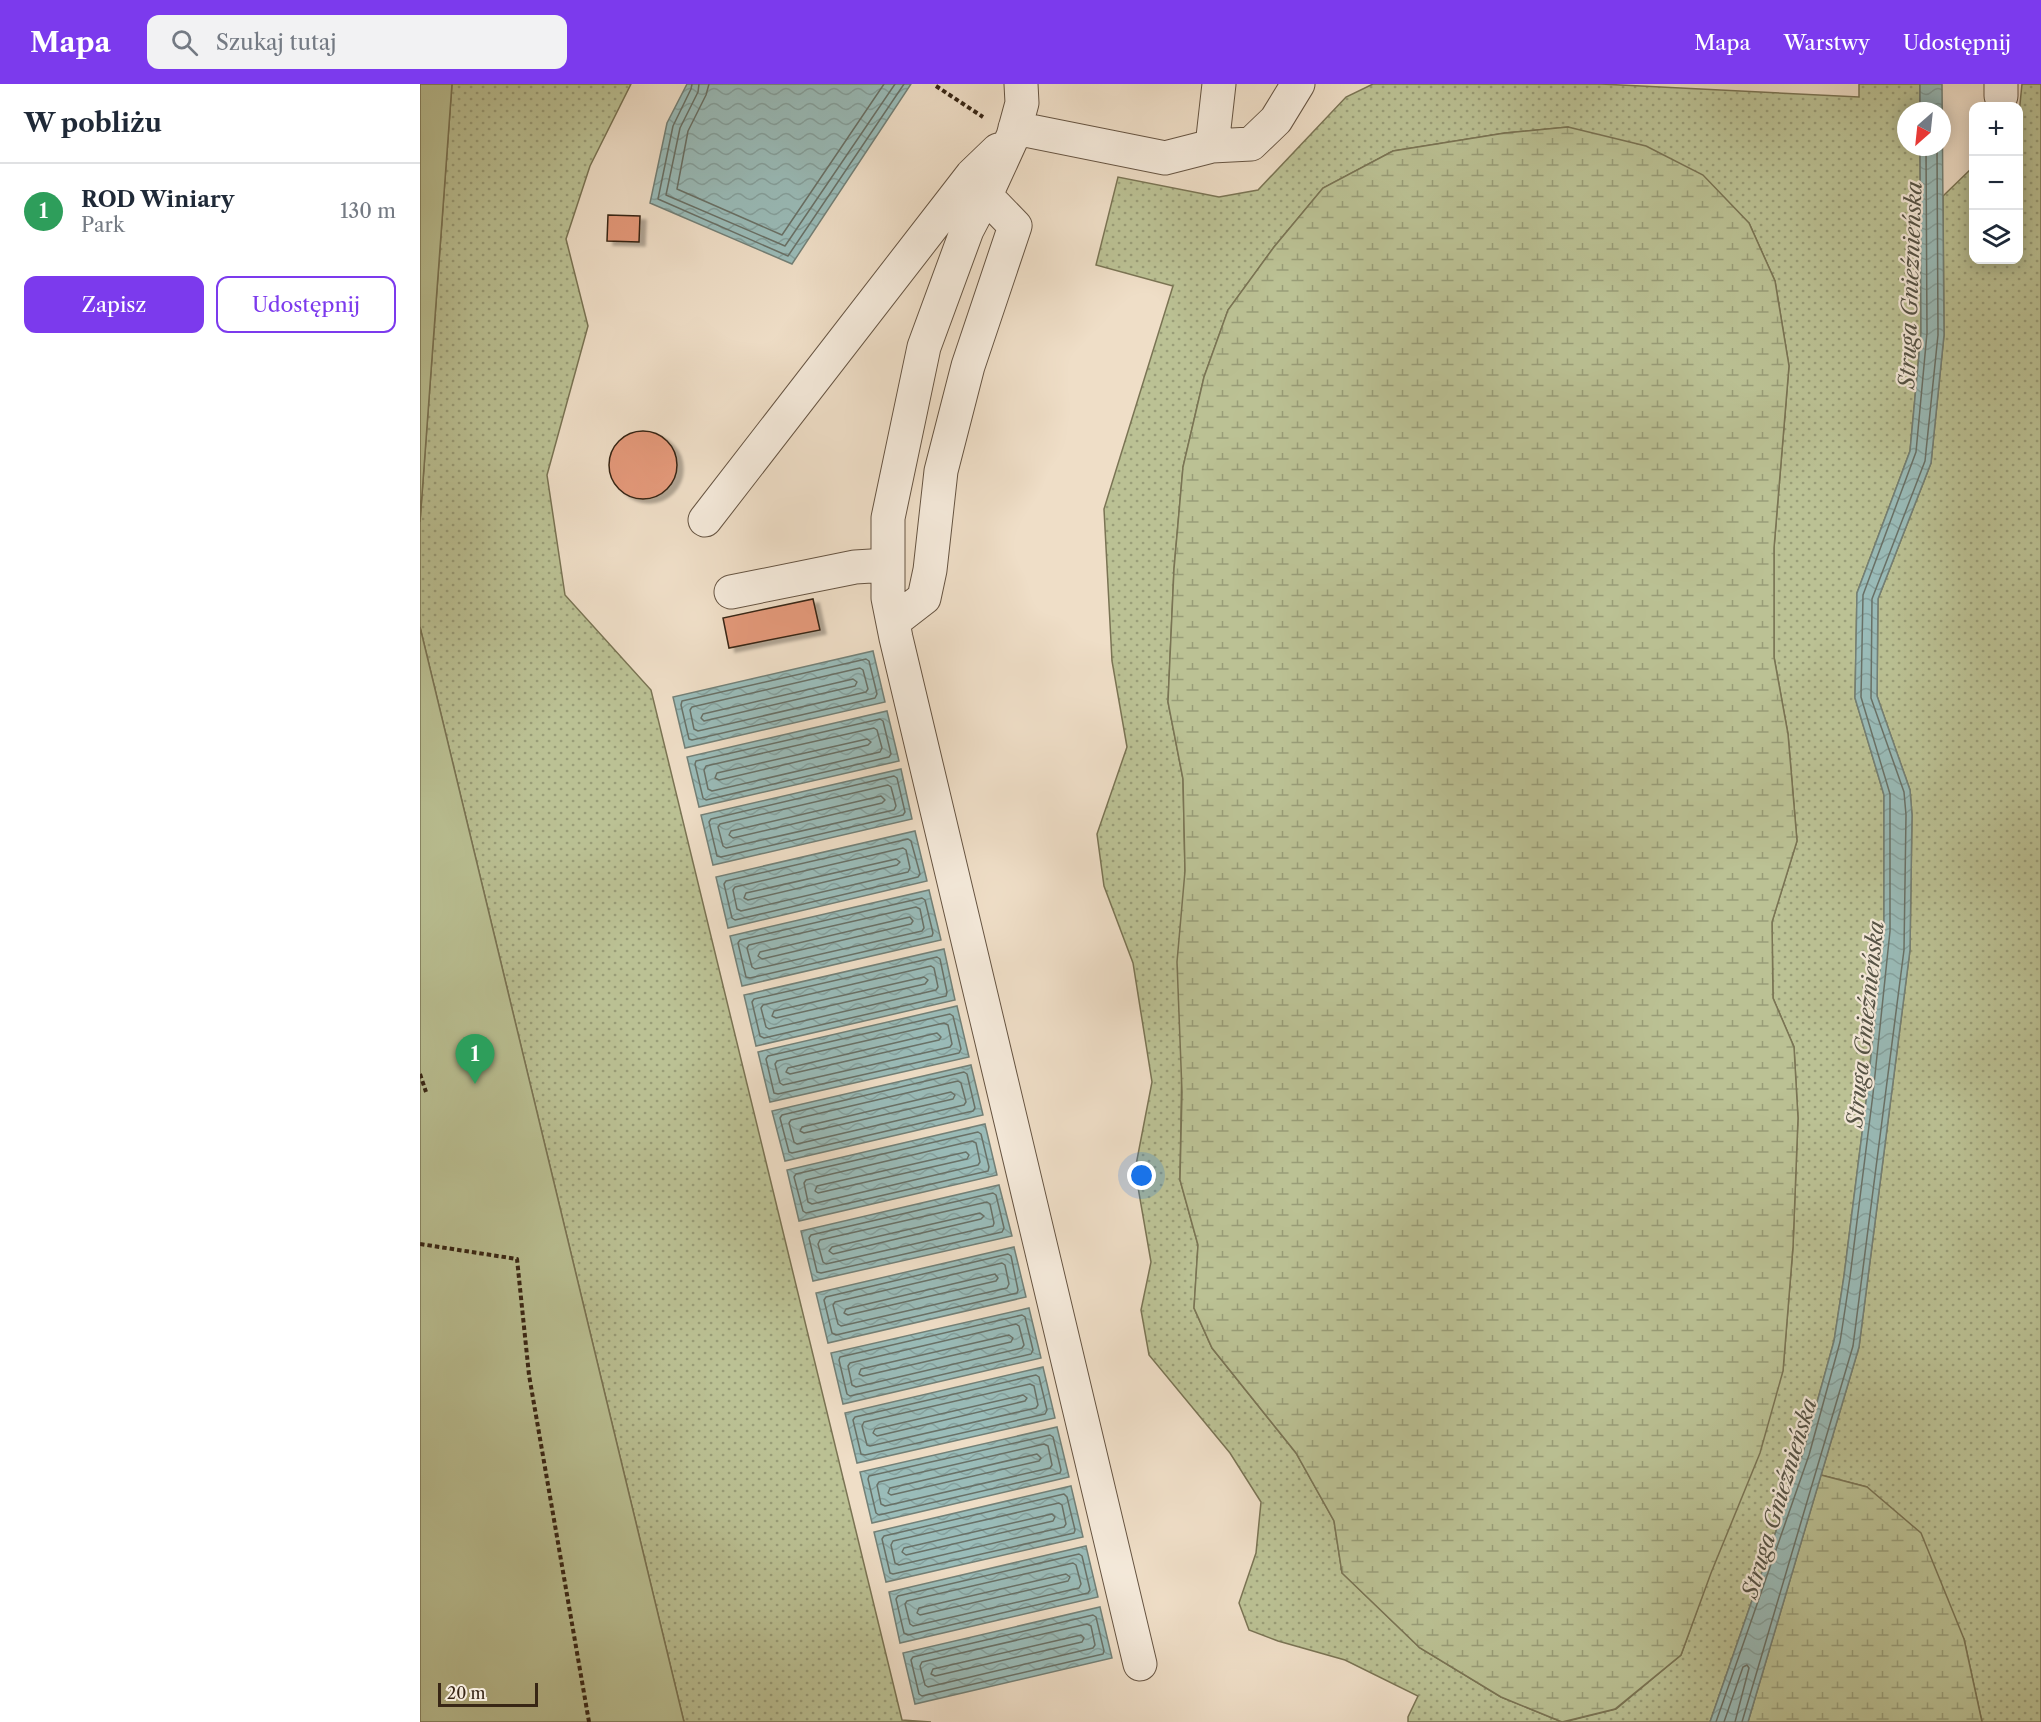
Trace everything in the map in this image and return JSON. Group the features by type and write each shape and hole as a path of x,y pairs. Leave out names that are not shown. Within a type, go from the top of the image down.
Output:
{"lane":[{"path":"1021,84 1022,103 1014,132 967,230 924,347 888,518 888,598 1140,1664"},
{"path":"1212,146 1219,84"},
{"path":"1014,132 1165,158 1212,146 1251,144 1276,120 1298,84"},
{"path":"705,520 972,174 1014,132"},
{"path":"893,622 924,598 930,570 941,471 968,366 1016,226 985,195"},
{"path":"731,592 855,567 888,565"}],"path":[{"path":"936,86 970,108"},
{"path":"420,1074 426,1092"},
{"path":"420,1244 517,1259 529,1375 589,1722"}],"green space":[{"path":"420,84 452,84 420,522"},
{"path":"452,84 631,84 590,166 566,239 588,326 547,475 565,595 651,690 902,1720 931,1722 684,1722 420,627 420,522"},
{"path":"1373,84 1601,84 1859,97 1859,84 1920,84 1920,102 1897,102 1897,156 1920,156 1921,333 1910,451 1857,593 1855,698 1884,795 1884,931 1867,1094 1844,1276 1834,1341 1803,1453 1710,1722 1564,1722 1616,1709 1681,1655 1783,1370 1793,1247 1798,1118 1794,1047 1773,998 1772,922 1797,841 1788,734 1774,657 1774,548 1789,366 1775,281 1749,223 1568,127 1505,133 1393,151 1323,188 1274,247 1228,310 1204,377 1183,467 1174,569 1168,702 1183,779 1185,871 1180,1180 1198,1245 1194,1308 1212,1348 1296,1453 1334,1521 1342,1573 1420,1648 1501,1697 1562,1722 1408,1722 1418,1696 1345,1660 1278,1641 1249,1630 1239,1603 1256,1553 1261,1502 1230,1453 1149,1355 1141,1310 1151,1262 1135,1170 1152,1082 1133,963 1104,886 1097,834 1127,747 1112,661 1104,509 1173,286 1096,265 1118,177 1219,197 1258,190 1346,97"},
{"path":"2022,84 2041,84 2041,1722 1982,1722 1964,1639 1867,1487 1821,1475 1859,1347 1910,950 1912,815 1910,790 1877,696 1878,599 1931,463 1944,335 1943,196 1969,171 1969,264 2023,264 2023,102 2020,102"},
{"path":"1568,127 1646,146 1703,175 1749,223 1775,281 1789,366 1774,548 1774,657 1788,734 1797,841 1772,922 1773,998 1794,1047 1798,1118 1793,1247 1783,1371 1760,1453 1711,1573 1681,1655 1615,1709 1562,1722 1501,1697 1420,1648 1342,1573 1334,1521 1296,1453 1212,1348 1194,1308 1198,1245 1180,1180 1182,1092 1177,962 1185,871 1183,779 1168,702 1174,569 1183,467 1204,377 1228,310 1274,247 1323,188 1393,151 1505,133"},
{"path":"420,627 684,1722 420,1722"},
{"path":"1821,1475 1867,1487 1921,1533 1964,1639 1982,1722 1748,1722"}],"water":[{"path":"687,84 911,84 792,264 650,203 667,123"},
{"path":"1920,84 1942,84 1942,102 1920,102"},
{"path":"1920,156 1943,156 1944,335 1931,463 1878,599 1877,696 1910,790 1912,815 1910,950 1859,1347 1748,1722 1710,1722 1803,1453 1834,1341 1844,1276 1867,1094 1884,931 1884,795 1855,698 1857,593 1910,451 1921,333"},
{"path":"873,651 885,702 685,748 673,697"},
{"path":"887,711 899,761 699,807 687,757"},
{"path":"901,769 912,819 713,865 701,815"},
{"path":"915,831 927,881 728,928 716,877"},
{"path":"929,890 941,940 742,986 730,936"},
{"path":"944,949 955,1000 756,1046 744,995"},
{"path":"957,1006 969,1057 770,1102 758,1052"},
{"path":"971,1065 983,1115 785,1161 772,1111"},
{"path":"985,1124 997,1175 799,1221 787,1170"},
{"path":"999,1185 1012,1236 813,1281 801,1231"},
{"path":"1014,1247 1026,1297 828,1343 816,1293"},
{"path":"1029,1308 1041,1358 843,1404 831,1353"},
{"path":"1043,1367 1055,1418 857,1463 845,1413"},
{"path":"1057,1427 1069,1477 872,1523 860,1472"},
{"path":"1071,1486 1083,1537 886,1582 874,1532"},
{"path":"1086,1546 1098,1597 900,1643 889,1592"},
{"path":"1100,1607 1112,1658 915,1704 903,1653"}],"building":[{"path":"608,215 640,216 639,242 607,241"},
{"path":"643,431 656,434 667,441 674,452 677,465 674,478 667,489 656,496 643,499 630,496 619,489 612,478 609,465 612,452 619,441 630,434"},
{"path":"813,599 820,630 729,648 723,618"}],"place":[{"name":"ROD Winiary","path":"475,1084"}],"water label":[{"name":"Struga Gnieźnieńska","path":"1910,285"},
{"name":"Struga Gnieźnieńska","path":"1865,1024"},
{"name":"Struga Gnieźnieńska","path":"1779,1498"}]}
